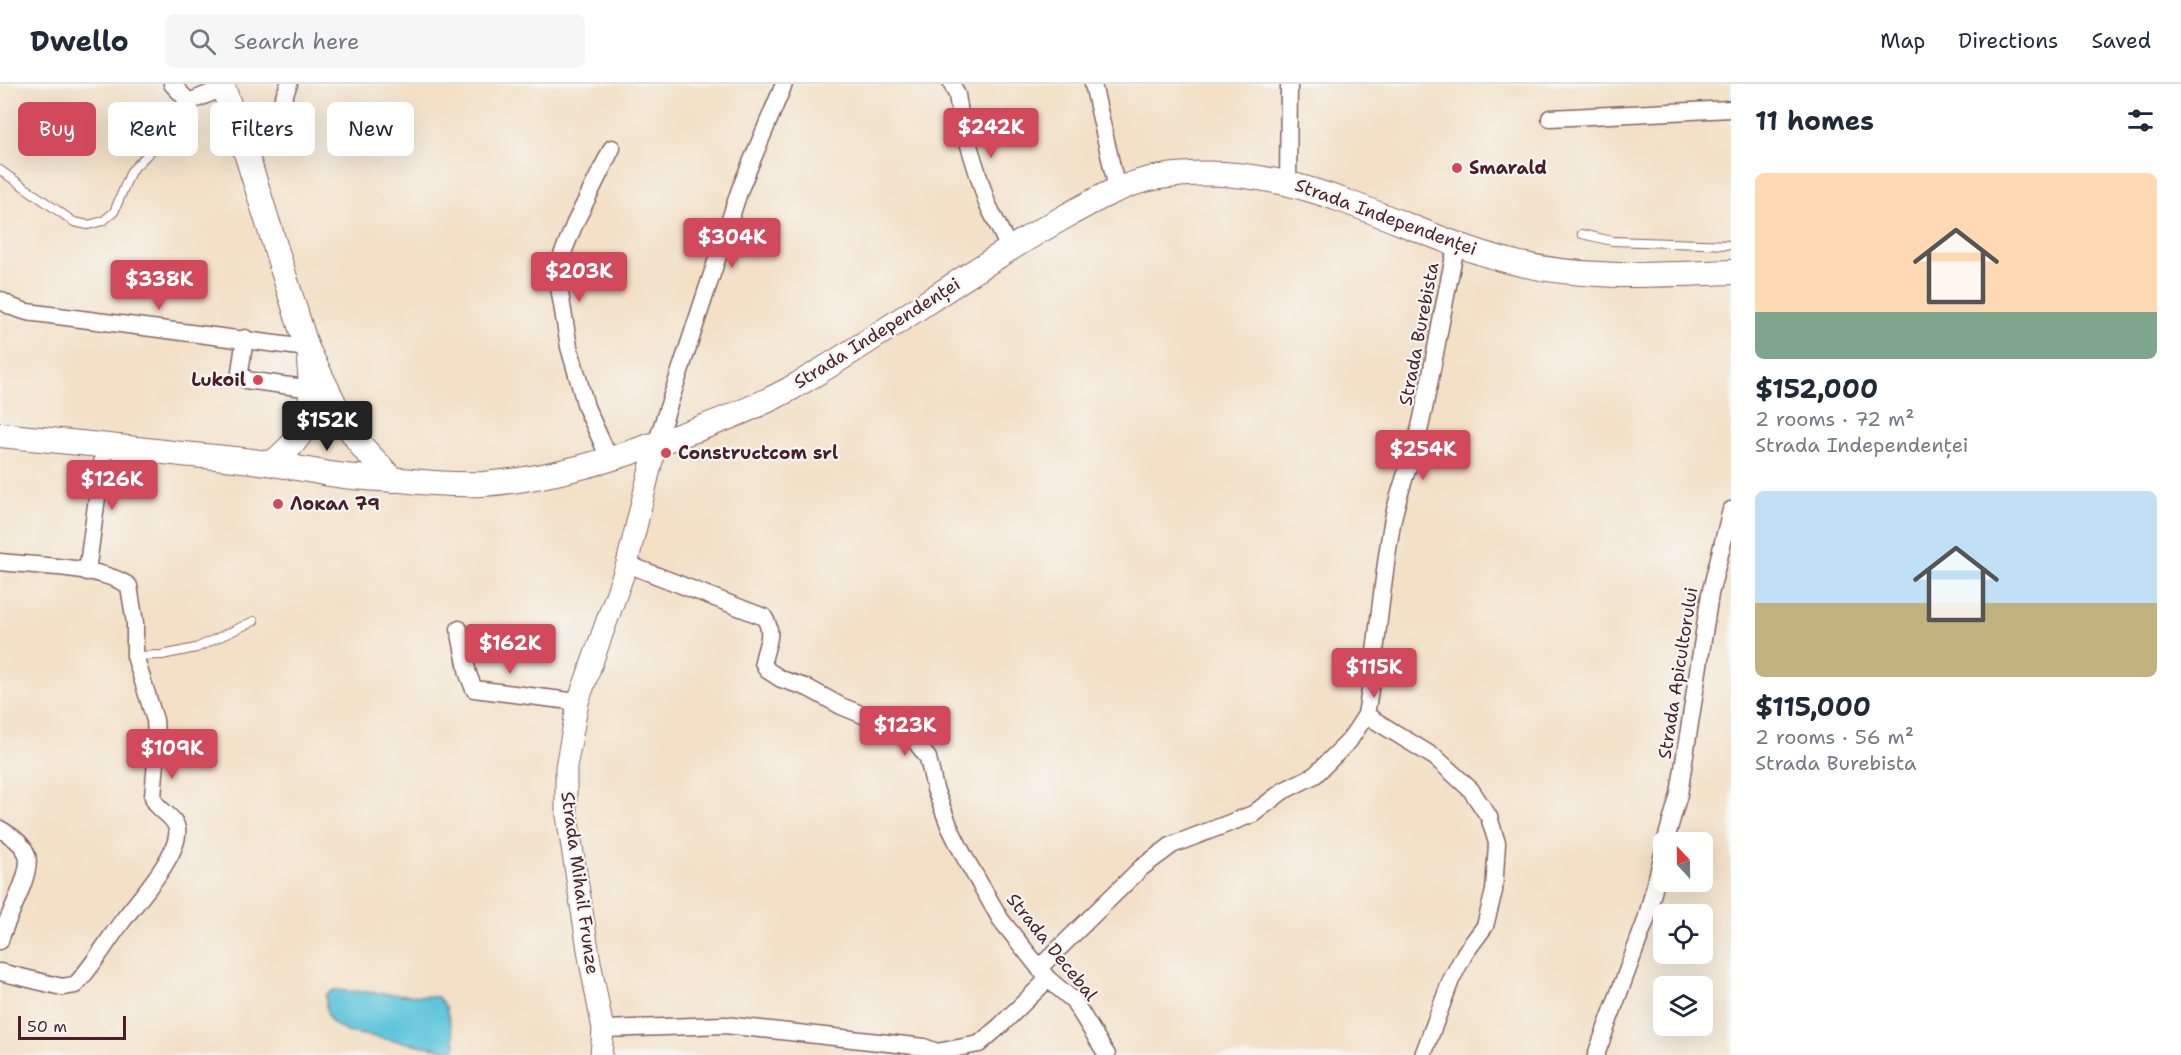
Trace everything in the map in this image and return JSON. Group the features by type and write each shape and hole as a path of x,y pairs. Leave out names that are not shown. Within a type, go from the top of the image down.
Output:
{"main road":[{"path":"223,86 228,102"},
{"path":"247,156 308,348 340,415 364,449 393,480"},
{"name":"Strada Independenței","path":"0,435 272,463 339,476 482,484 538,477 610,460 656,444 718,422 787,390 906,318 1009,248 1117,189 1151,178 1179,174 1246,175 1288,183 1331,195 1510,261 1580,274 1633,276 1731,272"},
{"path":"272,463 291,448 302,431 310,411 312,389 308,348"}],"street":[{"path":"172,84 189,102 223,86"},
{"path":"282,102 289,84"},
{"name":"Strada Mihail Frunze","path":"601,1055 603,1029 566,809 566,767 578,702 627,564 656,444 740,189 784,84"},
{"path":"952,84 987,203 1009,248"},
{"path":"1093,84 1117,189"},
{"path":"1288,183 1289,84"},
{"path":"1550,118 1731,109"},
{"path":"610,460 586,407 569,347 559,287 560,260 575,223 612,148"},
{"name":"Strada Burebista","path":"603,1029 724,1025 924,1047 937,1052 979,1044 1000,1026 1043,974 1141,868 1172,845 1253,814 1283,791 1315,775 1349,741 1366,715 1376,659 1385,568 1393,520 1420,428 1443,301 1457,243"},
{"path":"0,300 12,307 37,313 246,338 308,348"},
{"path":"246,338 240,372 246,380 312,389"},
{"path":"87,572 104,446"},
{"name":"Strada Apicultorului","path":"1668,832 1679,794 1710,594 1731,510"},
{"path":"0,562 87,572 118,579 129,586 135,623 135,656 155,720 157,750 153,797 155,804 172,818 177,829 176,842 153,882 123,920 101,955 75,985 62,987 0,972"},
{"name":"Strada Decebal","path":"627,564 764,617 770,626 763,662 767,670 781,680 808,688 900,730 916,742 928,758 935,789 965,858 1001,920 1043,974 1073,1000 1107,1055"},
{"path":"459,629 468,674 474,688 578,702"},
{"path":"1366,715 1436,758 1471,790 1489,817 1497,843 1494,891 1485,926 1465,953 1451,980 1423,1055"},
{"path":"0,829 19,842 27,855 27,870 0,941"},
{"path":"1596,1055 1646,920 1653,892"}],"lane":[{"path":"0,170 74,222 88,225 104,221 114,212 130,171 146,156"},
{"path":"1582,234 1612,241 1731,245"},
{"path":"135,656 162,655 196,648 254,621"}],"water":[{"path":"334,990 438,997 446,1008 456,1046 452,1051 347,1032 336,1025 327,1013 326,995"}],"place":[{"name":"Smarald","path":"1457,168"},
{"name":"Lukoil","path":"258,380"},
{"name":"Constructcom srl","path":"666,453"},
{"name":"Локал 79","path":"278,504"}]}
